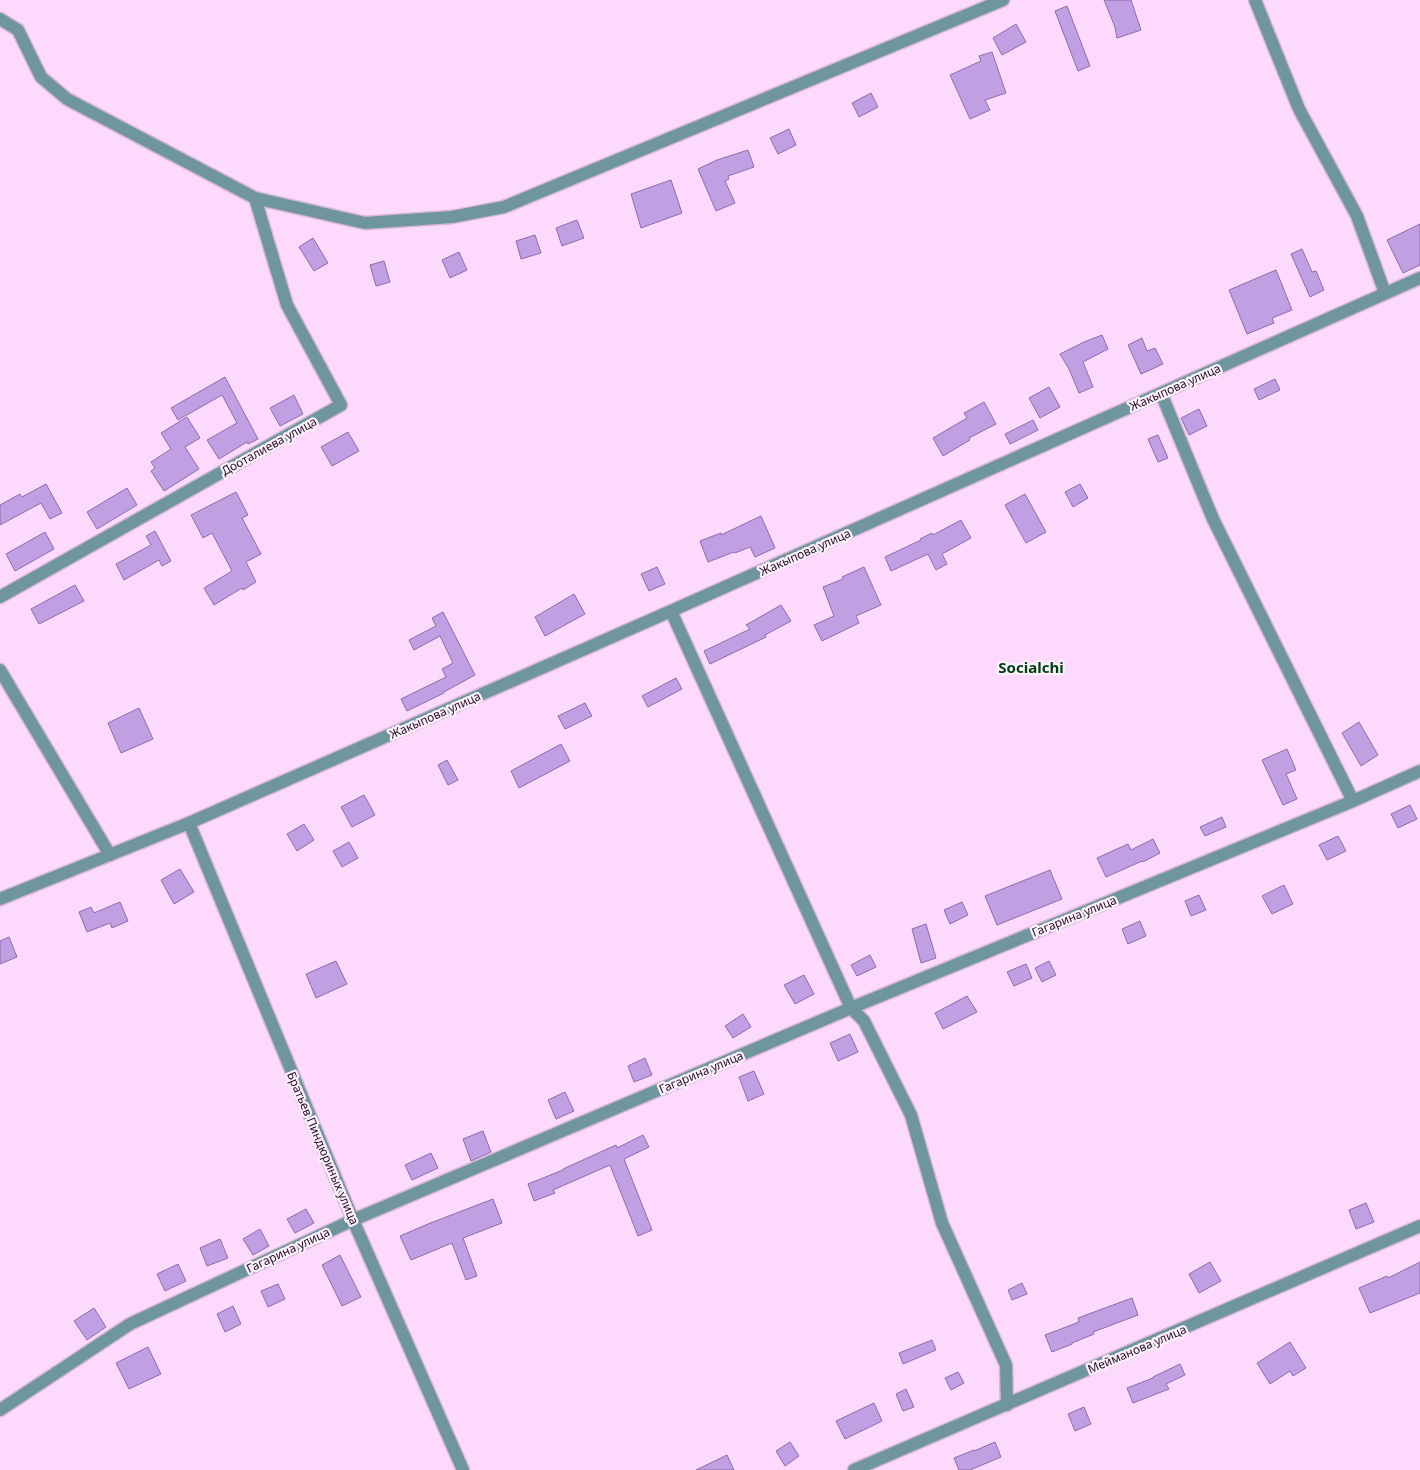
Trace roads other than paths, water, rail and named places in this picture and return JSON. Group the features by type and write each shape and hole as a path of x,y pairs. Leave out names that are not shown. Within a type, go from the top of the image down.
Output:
{"street":[{"path":"0,19 18,30 41,77 67,99 255,198 365,223 452,217 504,207 1003,0"},
{"path":"1255,0 1299,109 1357,216 1385,293"},
{"name":"Дооталиева улица","path":"0,596 341,405 287,305 255,198"},
{"name":"Жакыпова улица","path":"0,899 189,823 1420,278"},
{"path":"1161,393 1213,519 1352,801"},
{"path":"671,611 852,1008 864,1021 910,1115 942,1223 1006,1365 1007,1405"},
{"path":"0,670 110,855"},
{"name":"Гагарина улица","path":"0,1410 130,1324 353,1220 852,1008 1352,801 1420,771"},
{"name":"Братьев Пиндюриных улица","path":"189,823 353,1220 463,1470"},
{"name":"Мейманова улица","path":"854,1470 1420,1226"}],"district":[{"name":"Socialchi","path":"1031,667"}]}
